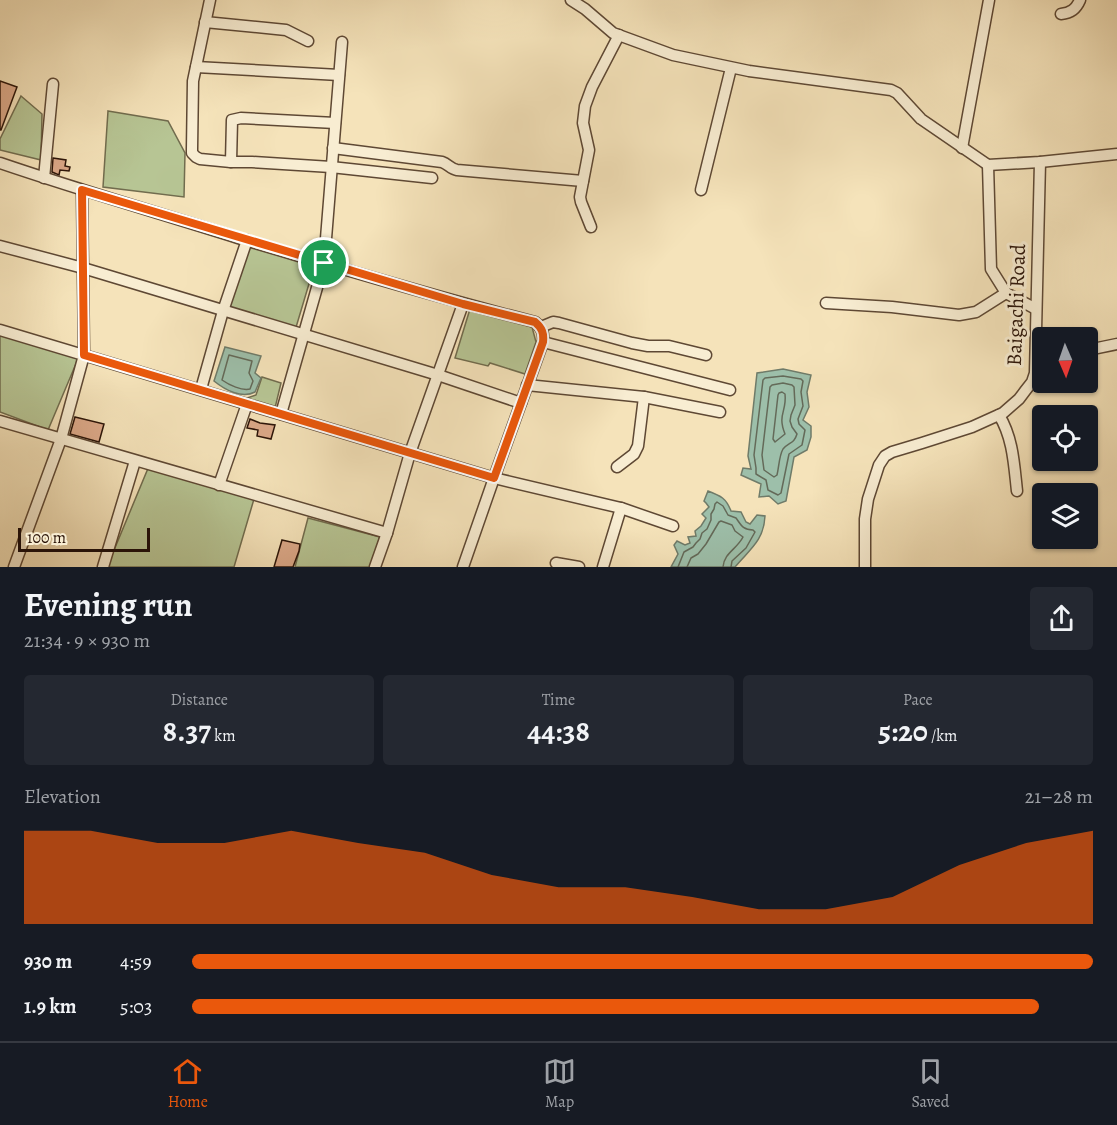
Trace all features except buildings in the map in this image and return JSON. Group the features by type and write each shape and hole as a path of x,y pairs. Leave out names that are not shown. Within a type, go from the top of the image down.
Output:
{"street":[{"path":"210,0 193,81 192,153 196,157 231,162 331,167 432,178"},
{"path":"571,0 614,33 673,55 732,68 891,90 897,93 921,119 987,165 1117,154"},
{"path":"963,148 989,0"},
{"path":"1061,14 1072,12 1080,0"},
{"path":"205,22 286,30 308,40"},
{"path":"591,226 580,197 589,150 583,123 585,106 619,34"},
{"path":"281,414 324,263 342,42"},
{"path":"196,68 339,75"},
{"path":"701,190 732,68"},
{"path":"44,178 53,84"},
{"path":"231,162 232,120 253,118 335,123"},
{"path":"333,148 442,162 454,170 583,181"},
{"name":"Baigachi Road","path":"1037,327 1040,162"},
{"path":"0,164 324,263 463,304 535,322 541,327 544,335 543,342 463,567"},
{"path":"987,165 990,263 993,274 1006,293 1036,309"},
{"path":"14,567 61,439 84,355 82,190"},
{"path":"201,389 223,311 248,240"},
{"path":"0,246 83,268 303,334 521,403"},
{"path":"826,303 892,307 959,315 976,312 1006,293"},
{"path":"375,567 410,453 463,304"},
{"path":"541,327 553,322 559,323 632,343 669,346 706,355"},
{"path":"0,330 494,478 621,508 673,526"},
{"path":"543,342 730,390"},
{"path":"1098,349 1117,344"},
{"name":"Baigachi Road","path":"865,567 865,519 868,499 879,465 885,456 972,427 999,415 1018,399 1032,382"},
{"path":"527,385 644,398 720,412"},
{"path":"617,467 634,454 638,446 644,398"},
{"path":"219,484 246,404"},
{"path":"999,415 1009,437 1017,490"},
{"path":"0,421 387,533"},
{"path":"103,567 135,461"},
{"path":"603,567 621,508"},
{"path":"555,563 579,567"}],"shaded area":[{"path":"21,96 42,114 41,160 0,150 0,139"},
{"path":"108,111 168,121 185,153 184,197 103,187"},
{"path":"249,242 312,261 314,267 294,334 224,310"},
{"path":"470,309 532,327 536,342 525,374 490,363 488,366 455,358"},
{"path":"0,332 72,352 78,359 48,430 0,412"},
{"path":"262,377 281,383 275,408 247,398 256,395"},
{"path":"149,466 254,499 234,567 107,567"},
{"path":"308,518 380,537 370,567 295,567"}],"water":[{"path":"225,347 261,356 255,373 261,378 255,392 239,394 223,388 214,381"},
{"path":"783,369 811,375 807,392 809,407 803,420 811,426 811,437 807,450 794,457 786,501 778,504 769,496 759,497 761,484 741,475 743,468 751,469 748,456 757,373"},
{"path":"708,491 722,498 731,511 741,512 746,522 750,524 757,515 765,516 759,539 735,567 671,567 678,554 674,545 677,541 685,545 690,543 688,537 696,536 695,531 706,518 702,514 709,507 704,501"}],"route":[{"path":"82,190 324,263 463,304 535,322 541,327 544,335 543,342 494,478 84,355 82,190"}]}
